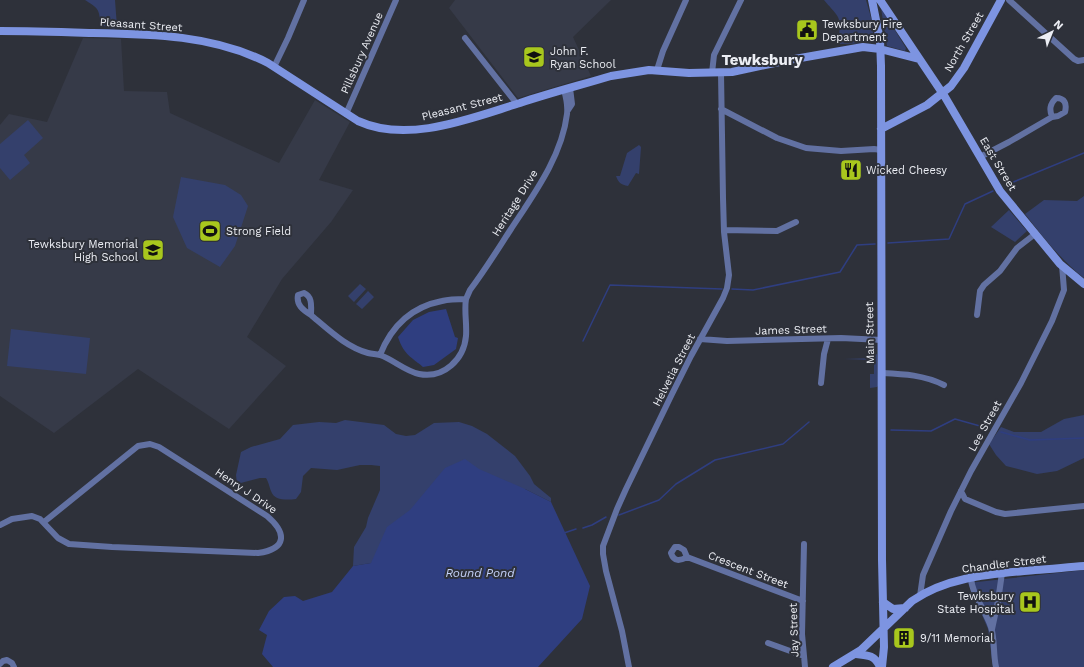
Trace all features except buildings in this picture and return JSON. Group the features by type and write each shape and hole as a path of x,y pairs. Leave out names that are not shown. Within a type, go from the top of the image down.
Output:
{"main road":[{"name":"Main Street","path":"872,0 877,23 880,49 884,629 884,647 881,667"},
{"name":"East Street","path":"880,0 897,28 943,93 995,184 1062,266 1084,284"},
{"name":"North Street","path":"881,129 927,105 951,86 964,68 1001,0"},
{"name":"Pleasant Street","path":"0,30 130,33 170,36 222,46 246,53 263,61 346,114 368,125 391,130 431,127 453,122 611,76 645,71 657,70 712,73 738,72 868,46 919,59"},
{"name":"Chandler Street","path":"833,667 856,654 920,596 940,586 971,578 1002,573 1084,566"},
{"path":"883,602 893,609 905,608"},
{"path":"856,654 870,656 876,659 881,667"}],"street":[{"path":"274,68 304,0"},
{"name":"Pillsbury Avenue","path":"346,114 396,0"},
{"path":"657,70 686,0"},
{"path":"712,73 712,62 716,51 740,0"},
{"path":"1009,0 1074,59 1078,61 1084,60"},
{"path":"465,38 517,104"},
{"name":"Helvetia Street","path":"629,667 622,631 606,571 603,546 617,509 675,388 727,288 729,275 724,230 721,73"},
{"name":"Heritage Drive","path":"312,316 336,336 350,345 367,353 388,358 403,368 419,374 434,374 445,371 454,363 462,352 465,344 466,298 518,218 545,173 560,141 565,125 568,112 567,89"},
{"path":"721,109 777,138 801,146 842,152 874,149 881,150"},
{"path":"980,157 1052,117"},
{"path":"724,230 777,231 796,222"},
{"path":"977,315 980,291 984,285 1000,272 1017,248 1035,234"},
{"name":"Lee Street","path":"920,596 923,575 961,491 991,434 1021,383 1052,321 1064,290 1062,266"},
{"path":"380,355 390,334 410,314 434,303 466,298"},
{"name":"James Street","path":"700,339 727,341 828,339 882,340"},
{"path":"821,383 824,354 828,339"},
{"path":"882,373 918,376 937,381 944,385"},
{"name":"Henry J Drive","path":"150,444 165,451 267,516 278,526 281,537 280,544 273,550 258,553 95,546 69,544 56,536 44,522 138,446 150,444"},
{"path":"961,491 965,499 996,512 1005,514 1084,506"},
{"path":"0,525 9,520 25,517 36,517 44,522"},
{"name":"Jay Street","path":"804,544 803,601 805,667"},
{"name":"Crescent Street","path":"687,557 803,601"},
{"path":"996,667 993,656 992,629 1002,573"},
{"path":"971,578 975,591 992,629"},
{"path":"768,643 804,656"},
{"path":"0,664 3,661 8,660 14,667"}],"shaded area":[{"path":"85,0 115,0 117,27 114,29 100,23 97,8"},
{"name":"John F. Ryan School","path":"455,0 611,0 573,37 591,76 518,98 449,8"},
{"path":"824,0 866,0 874,28 872,38 865,43 840,44 838,41 840,22 837,15"},
{"path":"881,8 906,48 905,51 887,46"},
{"name":"Tewksbury Memorial High School","path":"83,38 121,39 124,91 167,92 170,113 279,163 315,100 350,122 319,180 353,190 331,222 282,279 247,337 286,366 229,429 138,369 54,433 0,396 0,125 9,114 47,122"},
{"path":"28,120 43,138 24,155 30,163 10,180 0,168 0,144"},
{"path":"639,145 641,147 639,174 636,173 628,186 623,185 619,182 616,176 620,176 627,153"},
{"name":"Strong Field","path":"181,177 225,185 241,195 248,206 235,246 220,267 187,248 173,217"},
{"path":"1084,196 1084,278 1060,256 1025,214 1044,200 1077,201"},
{"path":"1009,210 1027,231 1015,242 991,227"},
{"path":"360,284 366,289 354,302 348,296"},
{"path":"368,291 374,297 362,309 356,304"},
{"path":"11,329 90,338 86,374 7,366"},
{"path":"877,354 878,386 870,388 870,374 874,374 874,360 844,359 875,358 875,355"},
{"path":"1084,415 1084,458 1057,471 1037,474 1006,466 989,444 1001,427 1014,432 1041,432 1064,419"},
{"path":"345,420 384,425 396,434 406,436 415,435 434,423 459,422 472,426 487,434 515,456 534,484 551,498 551,502 525,489 371,563 353,566 354,547 366,527 368,518 380,490 380,466 360,465 337,470 311,468 303,476 301,492 296,499 285,500 275,497 266,478 260,478 237,484 236,475 241,452 251,447 280,439 293,425 319,422 336,423"},
{"name":"Tewksbury State Hospital","path":"1084,570 1084,667 993,667 988,629 968,583"}],"water":[{"path":"446,309 455,337 458,338 456,349 434,365 423,367 405,351 398,337 413,320 429,312"},
{"name":"Round Pond","path":"465,459 479,469 551,502 590,586 582,619 538,667 273,667 262,654 267,635 259,630 269,611 284,597 295,596 303,601 332,592 353,566 371,563 387,527 410,510 445,468"}],"waterway":[{"path":"1006,185 1084,153"},
{"path":"888,243 949,239 965,204 993,191"},
{"path":"732,289 753,290 840,272 857,245 875,244"},
{"path":"583,341 610,285 722,289"},
{"path":"891,430 931,431 955,419 987,428"},
{"path":"619,515 659,500 676,484 715,460 783,444 809,422"},
{"path":"1001,432 1030,440 1084,438"},
{"path":"583,528 606,517"},
{"path":"564,533 576,529"}],"place":[{"name":"Tewksbury Fire Department","path":"807,30"},
{"name":"John F. Ryan School","path":"534,57"},
{"name":"Wicked Cheesy","path":"851,170"},
{"name":"Strong Field","path":"210,231"},
{"name":"Tewksbury Memorial High School","path":"153,250"},
{"name":"Tewksbury State Hospital","path":"1030,602"},
{"name":"9/11 Memorial","path":"904,638"}],"district":[{"name":"Tewksbury","path":"762,60"}]}
